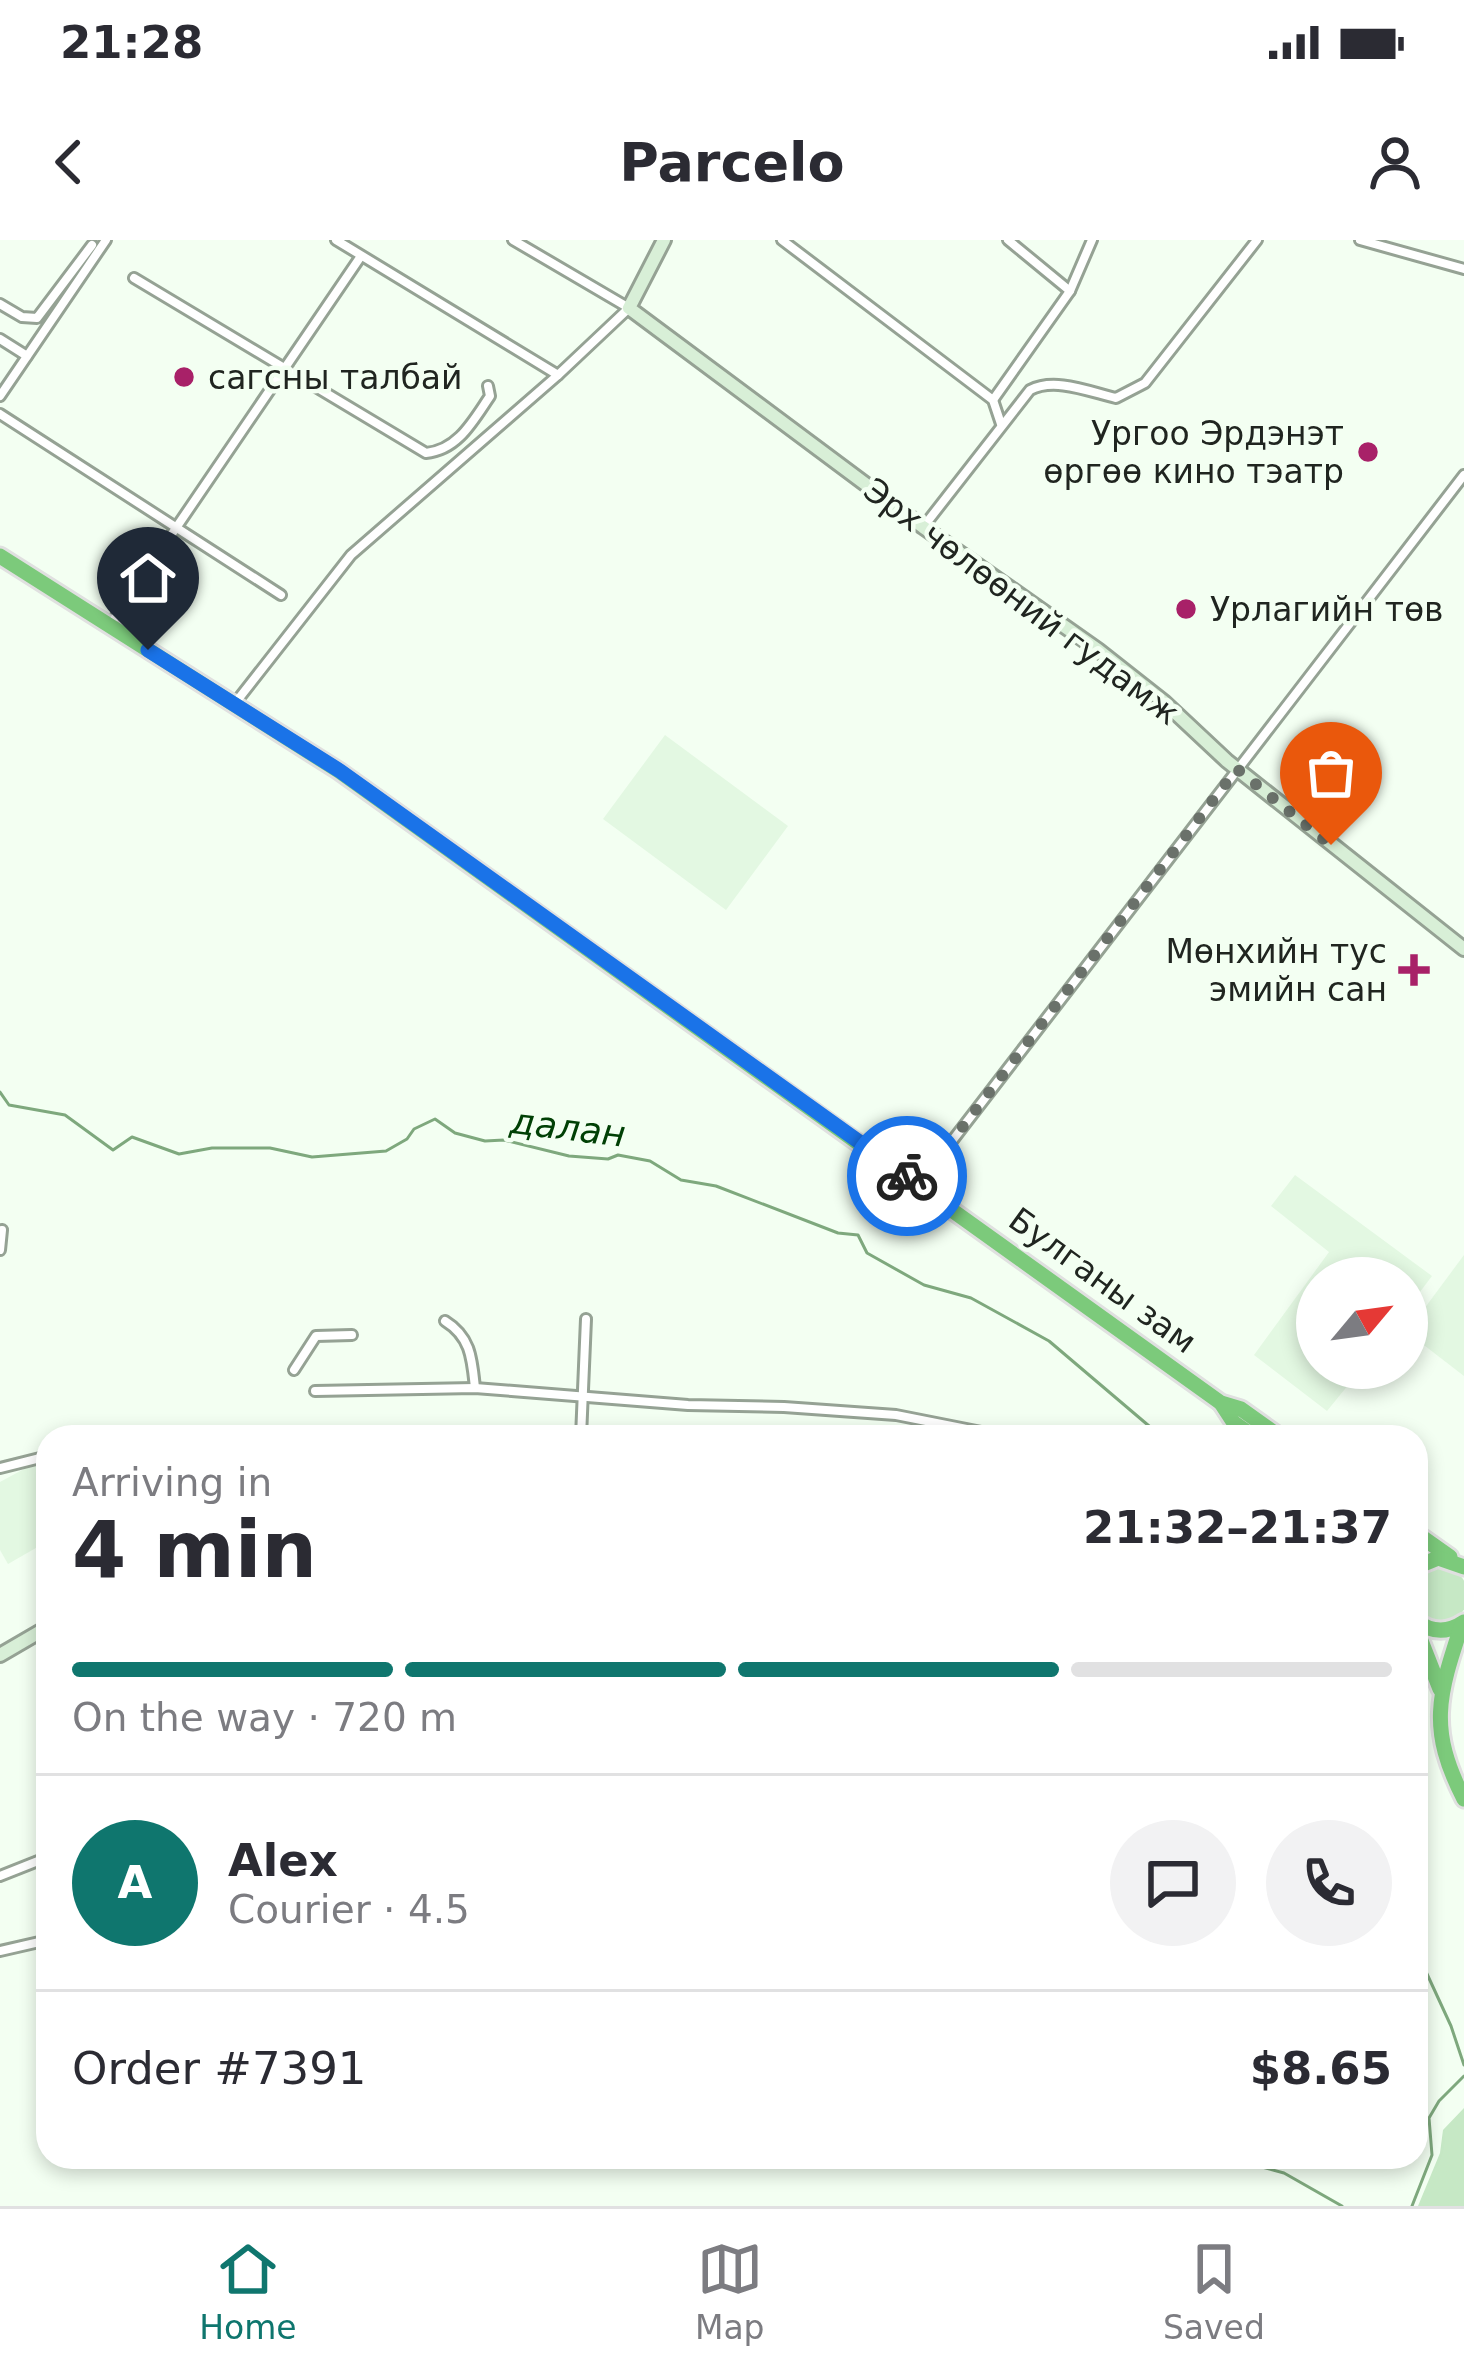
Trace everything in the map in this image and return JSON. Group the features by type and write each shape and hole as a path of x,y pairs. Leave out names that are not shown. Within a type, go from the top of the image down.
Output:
{"highway":[{"name":"Булганы зам","path":"0,556 340,771 1221,1403 1241,1409 1263,1425"},
{"name":"Булганы зам","path":"1221,1403 1236,1425"},
{"path":"1428,1541 1461,1564"},
{"path":"1428,1562 1438,1558 1461,1564"},
{"path":"1428,1629 1436,1631 1463,1623"},
{"path":"1463,1623 1440,1689 1439,1727 1449,1769 1464,1799"},
{"path":"1428,1657 1440,1689"}],"main road":[{"path":"628,308 661,241"},
{"name":"Эрх чөлөөний гудамж","path":"628,308 1098,650 1164,701 1237,769 1464,949"},
{"path":"0,1655 36,1634"}],"street":[{"path":"0,304 22,317 37,318 92,245 106,240"},
{"path":"336,240 558,375"},
{"path":"235,704 352,555 628,308 513,240"},
{"path":"782,240 993,400 1001,424"},
{"path":"1008,240 1070,291"},
{"path":"993,400 1070,291 1092,240"},
{"path":"923,527 1022,398 1042,384 1116,398 1133,392 1160,365 1257,240"},
{"path":"1360,240 1464,268"},
{"path":"0,396 92,245"},
{"path":"110,625 362,256"},
{"path":"134,278 426,453 457,441 490,396 488,386"},
{"path":"0,339 27,356"},
{"path":"0,414 280,595"},
{"path":"919,1184 1464,475"},
{"path":"0,1250 2,1230"},
{"path":"581,1425 586,1319"},
{"path":"445,1321 465,1338 472,1352 475,1388"},
{"path":"294,1370 316,1336 352,1336"},
{"path":"315,1391 475,1388 896,1415 946,1425"},
{"path":"0,1468 36,1459"},
{"path":"0,1876 36,1862"},
{"path":"0,1951 36,1943"}],"shaded area":[{"path":"665,735 788,826 726,910 603,819"},
{"path":"1295,1175 1406,1257 1325,1257 1329,1252 1271,1206"},
{"path":"1464,1255 1464,1376 1428,1348 1428,1304"},
{"path":"1296,1297 1296,1387 1254,1355"},
{"path":"1298,1389 1345,1389 1327,1411"},
{"path":"36,1463 36,1548 8,1564 0,1550 0,1482"},
{"path":"1440,1567 1465,1584 1465,1606 1451,1620 1429,1620 1428,1571"},
{"path":"1464,2108 1464,2206 1418,2206 1440,2153 1443,2130"}],"waterway":[{"name":"далан","path":"0,1092 9,1105 65,1115 113,1150 132,1137 179,1154 212,1148 270,1148 312,1157 386,1151 435,1119 455,1133 485,1141 504,1140 569,1156 608,1159 618,1155 650,1161 681,1180 716,1186 838,1233 858,1235 867,1253 924,1285 971,1298 1049,1341 1148,1425"},
{"path":"1428,1976 1464,2065"},
{"path":"1428,2165 1432,2155 1429,2118 1464,2076"},
{"path":"1269,2169 1342,2206"},
{"path":"1412,2206 1427,2169"}],"way so far":[{"path":"907,1176 919,1184 1237,769 1331,845"}],"place":[{"name":"сагсны талбай","path":"184,377"},
{"name":"Ургоо Эрдэнэт өргөө кино тэатр","path":"1368,452"},
{"name":"Урлагийн төв","path":"1186,609"},
{"name":"Мөнхийн тус эмийн сан","path":"1414,970"}],"route":[{"path":"148,650 340,771 907,1176"}]}
